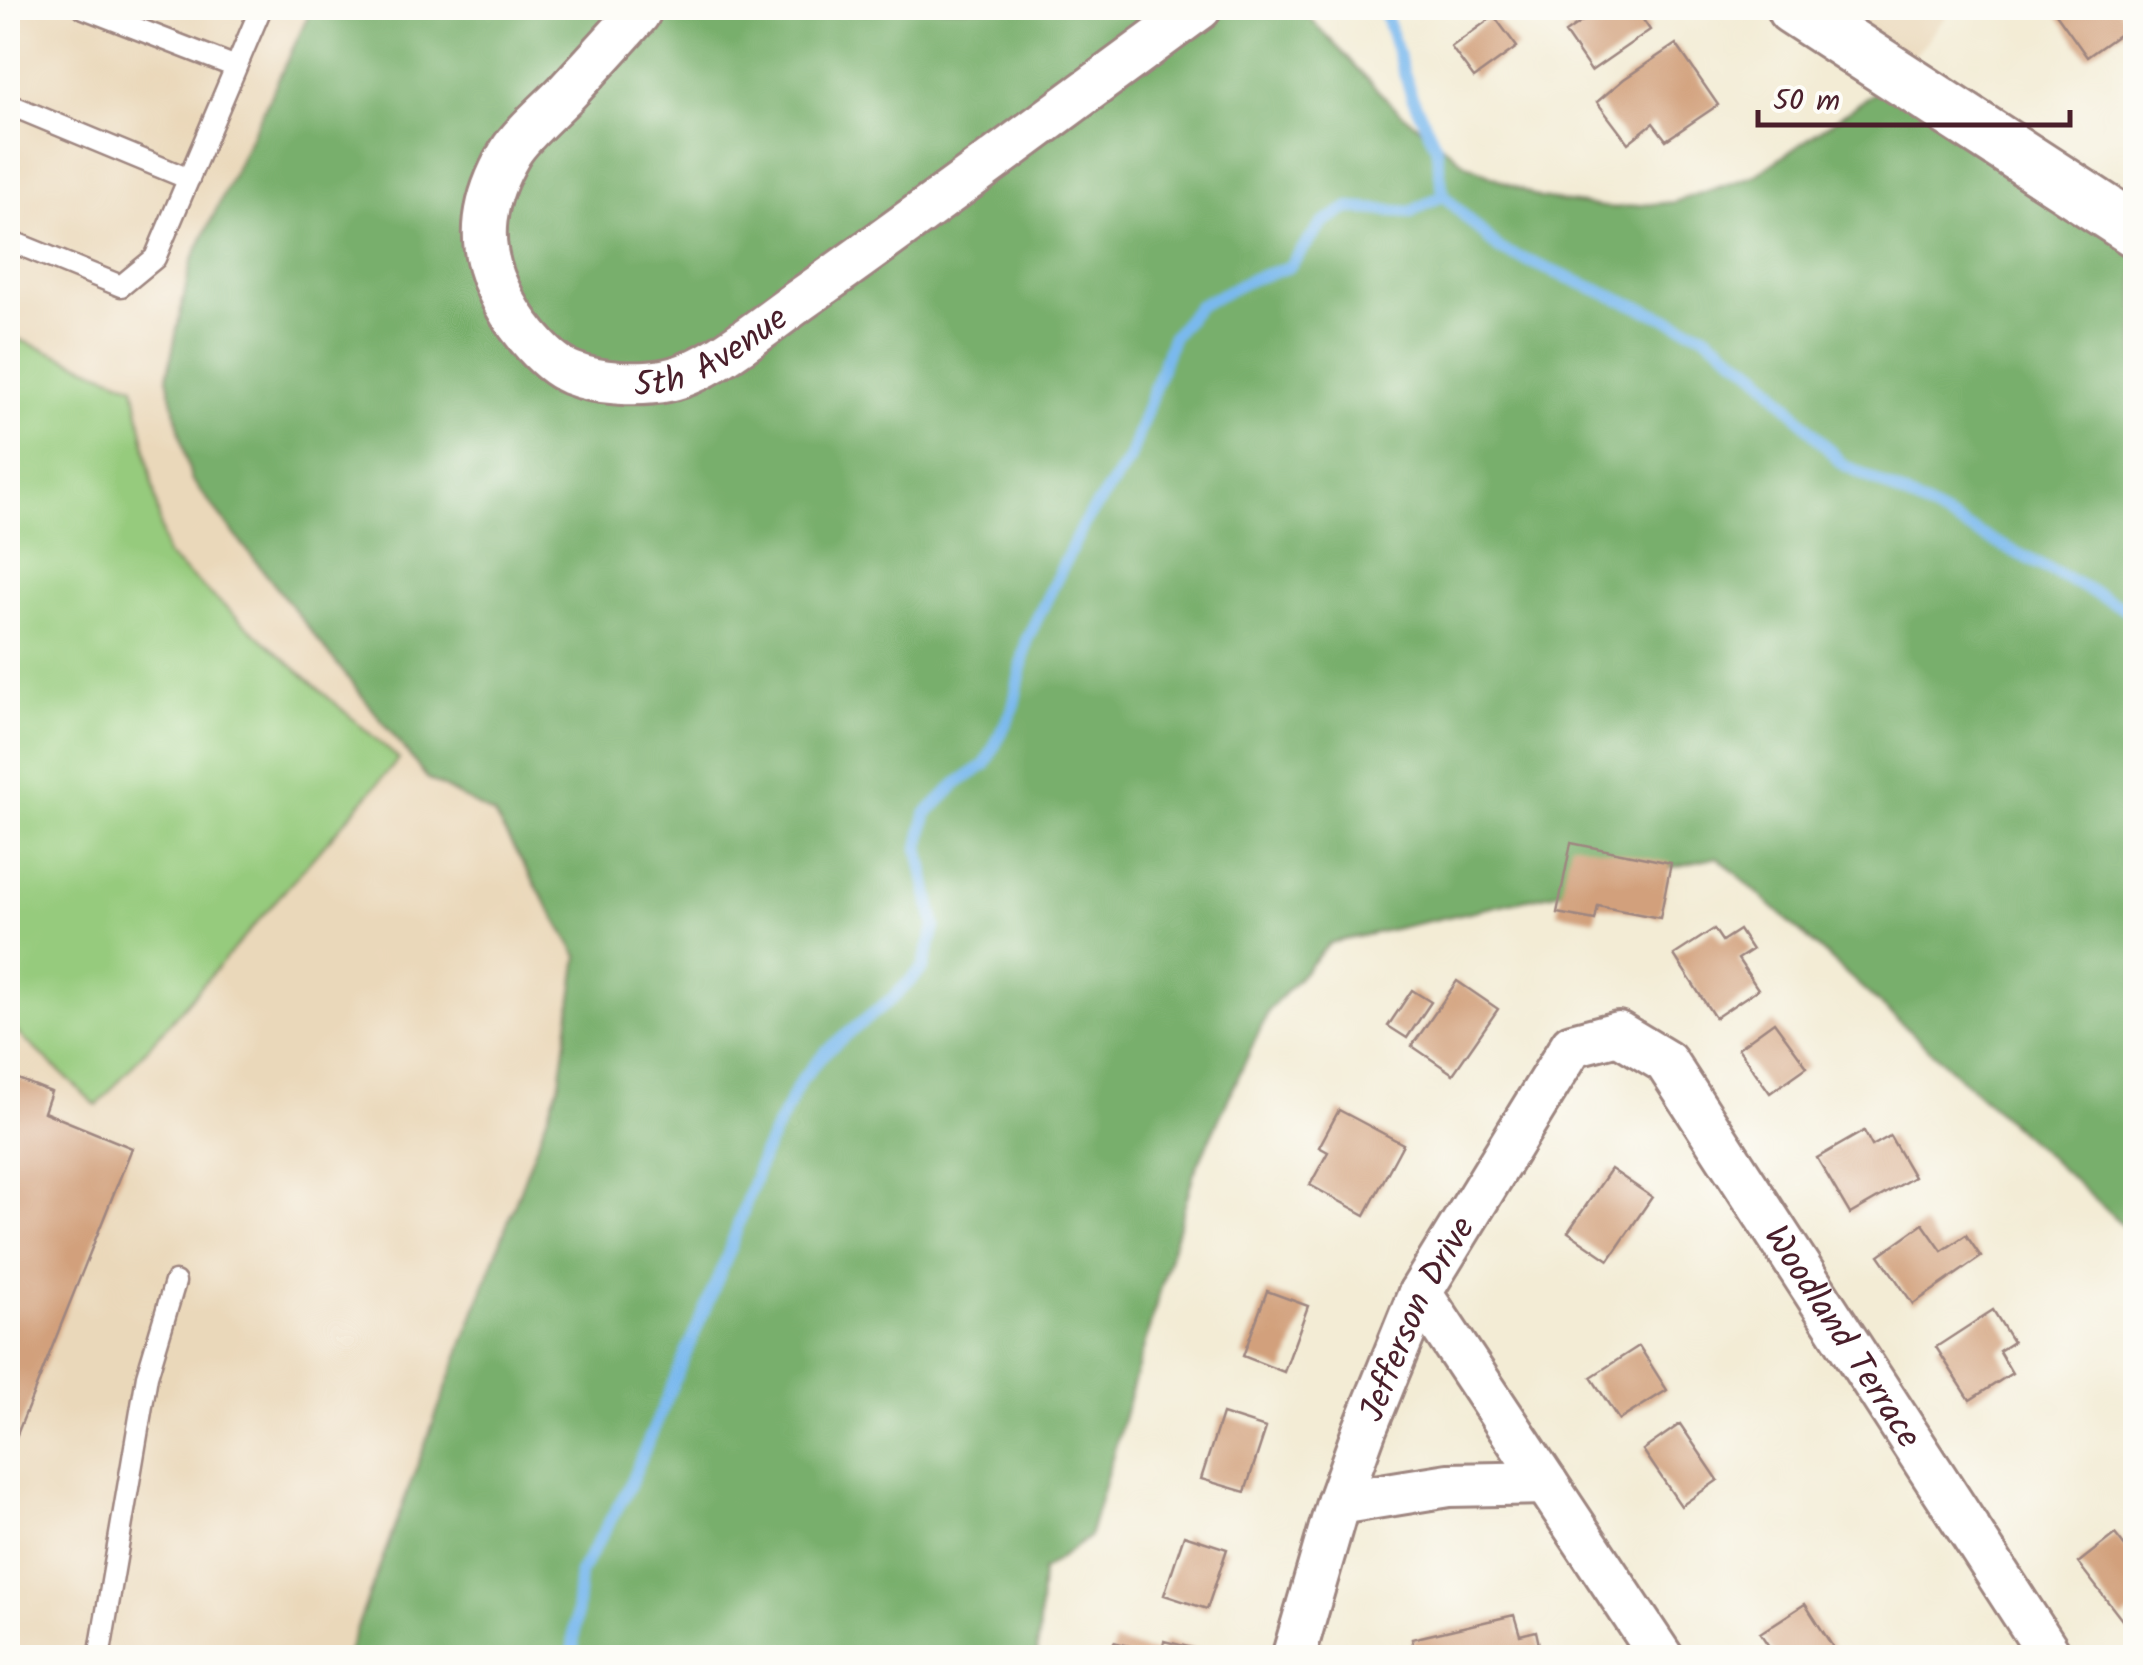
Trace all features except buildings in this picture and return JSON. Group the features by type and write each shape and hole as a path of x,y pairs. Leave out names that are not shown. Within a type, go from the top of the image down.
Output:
{"street":[{"name":"5th Avenue","path":"641,8 511,150 485,209 485,246 496,286 515,322 539,348 570,372 638,383 670,380 700,369 1200,8"},
{"path":"1792,8 2136,231"},
{"name":"Jefferson Drive","path":"1292,1658 1338,1504 1420,1293 1572,1045 1618,1033"},
{"name":"Woodland Terrace","path":"1618,1033 1666,1062 2052,1658"},
{"path":"1420,1293 1662,1658"},
{"path":"1338,1504 1450,1486 1546,1483"}],"lane":[{"path":"84,8 236,67"},
{"path":"8,240 121,286 156,258 261,8"},
{"path":"8,104 189,178"},
{"path":"99,1658 147,1376 175,1282"}],"shaded area":[{"path":"8,8 312,8 191,263 427,778 494,815 578,955 560,1082 346,1657 8,1658"},
{"path":"1793,8 1953,8 1897,77"}],"green space":[{"path":"312,8 1300,8 1393,106 1467,165 1540,198 1611,208 1674,202 1756,175 1897,77 2135,231 2135,1236 1718,857 1330,943 1269,1010 1194,1173 1089,1537 1042,1571 1037,1657 346,1657 560,1082 578,956 494,815 427,778 191,479 167,377 191,263"},
{"path":"8,335 134,386 166,555 399,759 97,1106 8,1024"}],"waterway":[{"path":"1383,8 1412,97 1436,146 1443,195 1499,249 1704,334 1759,374 1841,463 2136,614"},
{"path":"572,1658 580,1573 628,1489 727,1257 763,1154 801,1080 826,1051 894,997 923,968 935,927 919,848 926,814 956,784 985,765 1013,709 1027,639 1083,525 1129,460 1172,338 1198,306 1252,279 1289,267 1322,224 1348,208 1411,212 1443,195"}]}
